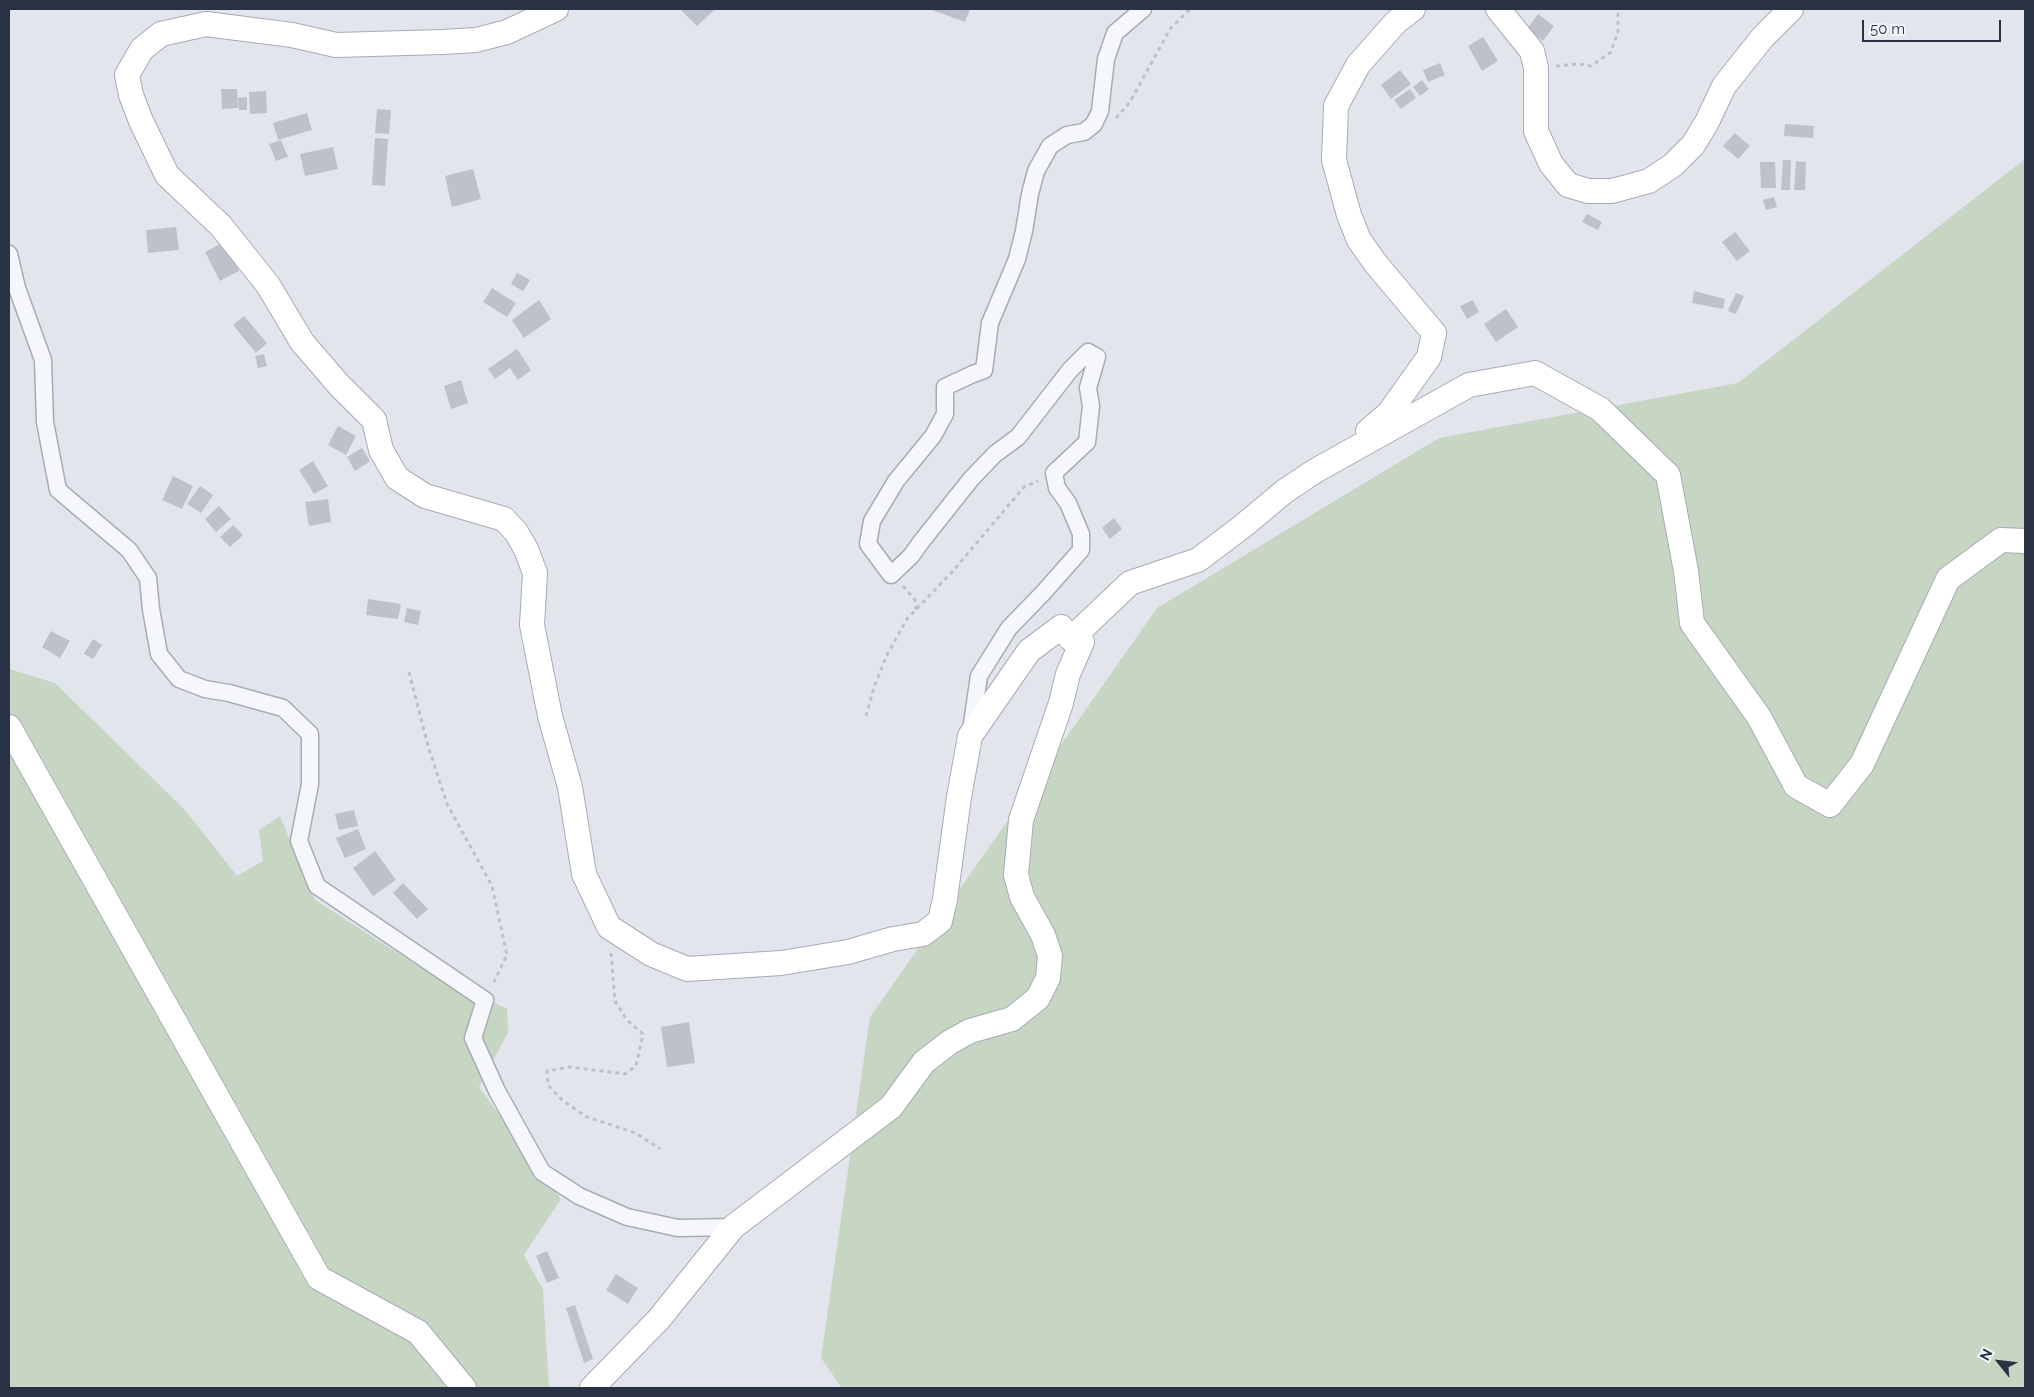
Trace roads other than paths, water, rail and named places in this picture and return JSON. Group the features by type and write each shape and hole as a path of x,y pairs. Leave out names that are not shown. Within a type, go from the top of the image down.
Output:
{"main road":[{"path":"556,9 507,32 476,40 442,42 336,45 292,35 206,24 161,34 142,50 127,75 131,95 167,175 221,226 268,286 302,342 339,385 374,420 381,450 397,478 425,496 504,519 516,532 526,549 535,573 532,624 550,716 570,787 584,874 608,927 651,954 687,969 781,963 848,952 893,939 923,934 940,921 946,899 959,797 970,736 1029,651 1061,627 1071,639 1082,642 1068,674 1061,703 1021,820 1016,876 1022,897 1044,935 1050,956 1048,978 1038,998 1012,1019 970,1031 950,1042 924,1062 891,1107 733,1228 659,1319 592,1388"},
{"path":"1331,464 1390,413 1429,357 1434,333 1376,264 1360,240 1349,215 1334,160 1336,106 1358,65 1396,22 1413,9"},
{"path":"1498,9 1532,51 1536,68 1536,131 1551,164 1568,185 1588,191 1612,191 1649,181 1673,165 1693,145 1707,122 1724,86 1763,37 1792,9"},
{"path":"1071,639 1130,583 1198,560 1285,491 1331,464 1469,385 1534,373 1600,409 1668,475 1686,571 1692,623 1759,717 1796,786 1830,805 1862,764 1948,579 2001,540 2025,541"},
{"path":"9,728 319,1278 418,1332 464,1388"}],"street":[{"path":"970,736 979,676 1009,628 1081,550 1081,534 1068,503 1057,488 1054,473 1087,442 1091,406 1088,388 1097,357 1088,352 1070,370 1018,437 995,454 971,479 911,556 891,575 868,544 872,521 896,482 933,436 945,414 945,387 984,370 990,323 1017,259 1036,171 1050,146 1067,135 1084,132 1094,124 1100,111 1106,59 1115,33 1143,9"},
{"path":"9,254 17,288 43,360 45,422 58,490 129,550 148,578 150,609 159,654 179,679 205,689 229,693 283,708 310,734 310,784 299,841 317,886 485,1000 473,1038 497,1092 542,1172 579,1196 627,1217 678,1228 733,1228"}]}
